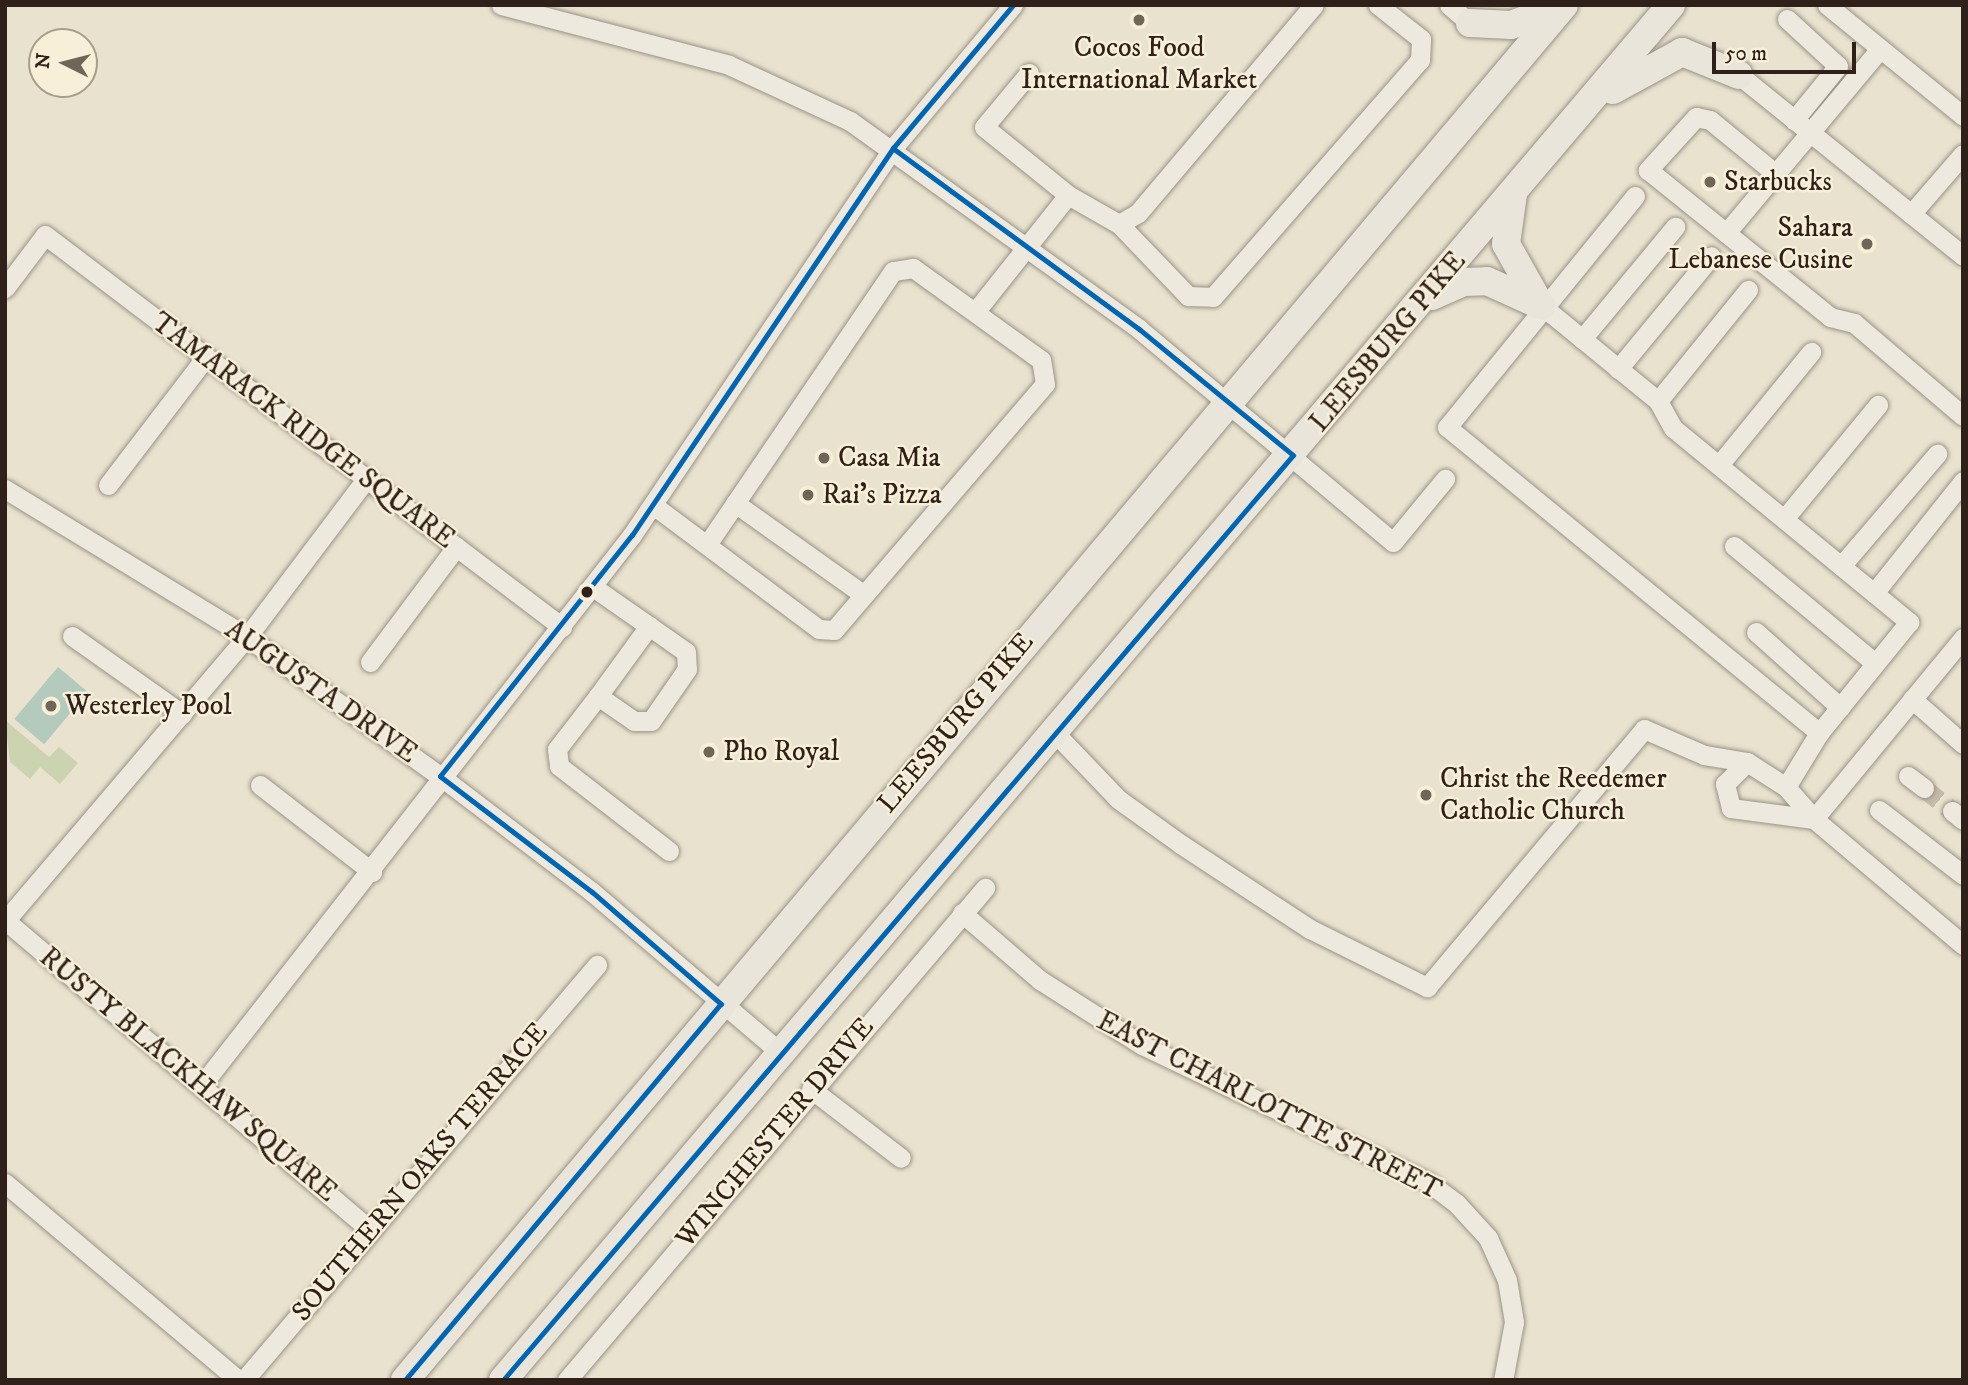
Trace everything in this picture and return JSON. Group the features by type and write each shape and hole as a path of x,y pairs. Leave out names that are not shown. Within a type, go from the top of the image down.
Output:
{"highway":[{"path":"1459,14 1511,25 1563,5"},
{"name":"LEESBURG PIKE","path":"405,1380 940,740 1233,404 1563,5"},
{"name":"LEESBURG PIKE","path":"503,1380 1421,304 1671,5"},
{"path":"1459,14 1494,47 1507,72"},
{"path":"1584,109 1674,53 1700,55 1738,75"},
{"path":"1513,193 1507,217 1509,257 1542,306"},
{"path":"1421,304 1475,281 1498,284 1542,306"}],"street":[{"path":"501,5 729,65 813,100 893,148 1028,246 1233,404 1393,542 1445,480"},
{"path":"201,1086 372,872 440,776 593,587 653,505 893,148 1013,5"},
{"path":"1119,224 1138,213 1314,5"},
{"path":"1029,73 984,127 1068,195 1119,224 1188,296 1200,300 1213,297 1420,60 1421,39 1378,5"},
{"path":"1827,5 1962,114"},
{"path":"1787,19 1838,66 1794,120"},
{"path":"1726,233 1880,49"},
{"path":"1738,75 1963,256"},
{"path":"1776,174 1710,120 1685,124 1648,170 1830,317 1854,323 1963,416"},
{"path":"1911,214 1963,154"},
{"path":"975,312 1068,195"},
{"path":"1635,196 1542,306 1447,427 1819,733"},
{"path":"1582,339 1675,227"},
{"name":"TAMARACK RIDGE SQUARE","path":"5,288 45,235 562,627"},
{"path":"1618,369 1711,256"},
{"path":"653,505 819,629 834,630 1045,384 1041,359 912,268 893,271 707,545"},
{"path":"1658,401 1748,290"},
{"path":"1542,306 1658,401 1673,428 1909,622 1819,733 1786,787"},
{"path":"1718,465 1811,352"},
{"path":"108,485 206,357"},
{"path":"1784,519 1878,405"},
{"path":"1841,566 1937,454"},
{"path":"6,921 247,637 366,479"},
{"path":"1874,593 1963,481"},
{"name":"AUGUSTA DRIVE","path":"5,489 247,637 440,776 592,892 780,1053"},
{"path":"736,503 864,595"},
{"path":"370,662 456,547"},
{"path":"1734,547 1875,663"},
{"path":"593,587 686,652 687,669 651,721 634,721 598,696"},
{"path":"649,626 557,749 559,766 668,851"},
{"path":"1756,632 1840,707"},
{"path":"72,636 182,714"},
{"path":"1814,820 1963,638"},
{"path":"1912,699 1963,744"},
{"path":"1055,733 1118,799 1182,845 1310,929 1427,987 1644,729 1704,755 1747,762 1786,787 1814,820 1963,945"},
{"path":"1704,755 1725,803 1748,814 1814,820"},
{"path":"1725,803 1729,775 1747,762"},
{"path":"1908,776 1924,788"},
{"path":"260,785 372,872"},
{"path":"1879,810 1963,875"},
{"name":"WINCHESTER DRIVE","path":"567,1380 811,1089 985,888"},
{"name":"EAST CHARLOTTE STREET","path":"962,913 1040,979 1142,1045 1428,1182 1457,1204 1488,1238 1507,1280 1514,1322 1503,1380"},
{"name":"RUSTY BLACKHAW SQUARE","path":"6,921 371,1230"},
{"name":"SOUTHERN OAKS TERRACE","path":"244,1380 597,965"},
{"path":"811,1089 901,1158"},
{"path":"5,1183 238,1380"}],"shaded area":[{"name":"Westerley Pool","path":"58,667 88,692 44,744 14,719"},
{"path":"5,720 49,757 59,747 78,763 60,784 40,767 30,779 10,762"}],"tunnel":[{"path":"1924,788 1952,811"}],"transit line":[{"path":"405,1380 721,1004 592,892 440,776 632,535 893,148 1013,5"},
{"path":"503,1380 1293,455 1139,329 893,148"}],"place":[{"name":"Cocos Food International Market","path":"1139,20"},
{"name":"Starbucks","path":"1710,182"},
{"name":"Sahara Lebanese Cusine","path":"1867,244"},
{"name":"Casa Mia","path":"824,458"},
{"name":"Rai's Pizza","path":"808,495"},
{"name":"Westerley Pool","path":"51,706"},
{"name":"Pho Royal","path":"709,752"},
{"name":"Christ the Reedemer Catholic Church","path":"1426,795"}]}
